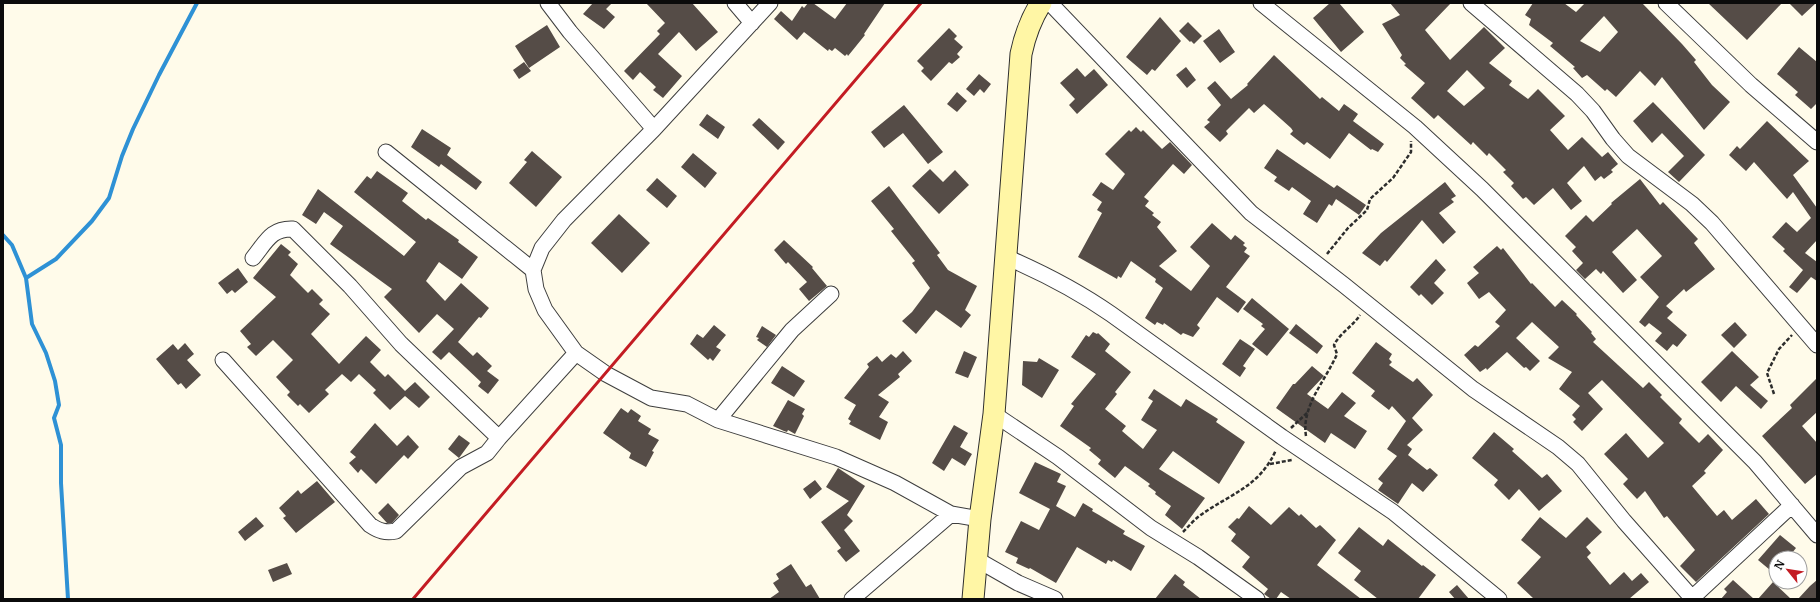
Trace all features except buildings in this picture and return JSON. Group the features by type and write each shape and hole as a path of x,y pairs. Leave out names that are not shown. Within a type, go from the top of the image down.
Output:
{"street":[{"path":"548,3 570,32 654,129"},
{"path":"735,3 752,23"},
{"path":"770,3 654,129 564,220 542,248 533,270 536,289 545,310 576,353 606,374 651,398 687,404 718,420 836,457 895,483 951,514 980,519"},
{"path":"972,599 980,519 994,414 1021,54 1025,35 1032,18 1041,3"},
{"path":"1050,3 1251,213 1473,389 1563,451 1578,464 1624,521 1692,599 1792,505"},
{"path":"1262,3 1415,127 1482,189 1755,462 1817,535"},
{"path":"1471,3 1577,94 1593,111 1613,139 1628,156 1692,204 1712,223 1817,345"},
{"path":"1666,3 1751,85 1817,142"},
{"path":"386,152 533,270"},
{"path":"253,258 274,233 282,229 293,229 350,286 401,344 499,438"},
{"path":"1006,257 1049,276 1084,296 1282,437 1393,512 1499,599"},
{"path":"718,420 789,334 831,294"},
{"path":"224,360 370,525 378,531 388,533 396,531 461,467 487,453 576,353"},
{"path":"994,414 1024,433 1126,510 1257,599"},
{"path":"852,599 951,514"},
{"path":"976,559 1018,583 1055,599"}],"path":[{"path":"1318,265 1348,228 1367,210 1370,199 1392,178 1411,152 1410,145 1415,127"},
{"path":"1313,457 1305,434 1308,412 1337,354 1334,345 1337,338 1354,324 1367,305"},
{"path":"1774,394 1767,373 1780,349 1800,326"},
{"path":"1173,541 1198,517 1244,489 1259,477 1270,464 1282,437 1308,412"}],"waterway":[{"path":"26,278 56,259 92,221 109,198 122,156 133,129 159,75 197,3"},
{"path":"3,235 12,245 26,278 32,324 46,353 55,381 59,405 54,418 61,445 61,483 68,599"}],"railway":[{"path":"413,599 921,3"}]}
